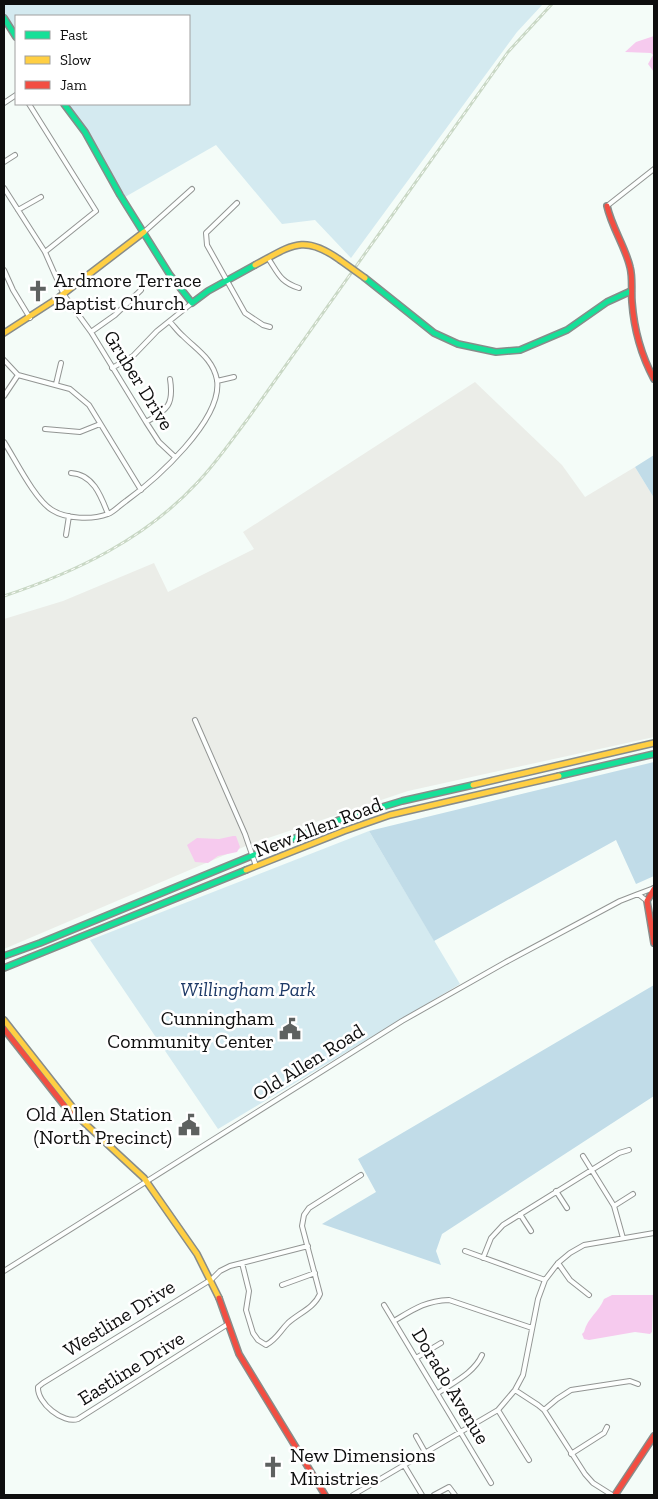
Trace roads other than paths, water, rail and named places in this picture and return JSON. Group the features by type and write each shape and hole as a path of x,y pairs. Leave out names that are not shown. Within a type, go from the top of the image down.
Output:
{"main road":[{"path":"4,18 15,35"},
{"path":"65,105 85,132 120,195 170,275 192,303 208,291 292,245 307,243 325,249 434,333 458,344 496,352 520,350 567,330 607,302 631,291"},
{"path":"607,206 608,217 625,249 630,266 636,334 643,357 654,379"},
{"path":"4,333 64,295 144,232"},
{"name":"New Allen Road","path":"4,956 339,820 402,801 654,742"},
{"name":"New Allen Road","path":"5,968 344,831 390,815 654,754"},
{"path":"582,771 594,766 596,762 595,756"},
{"path":"654,889 648,901 654,943"},
{"path":"4,1020 74,1109 77,1116 132,1166 146,1182 197,1254 218,1291 236,1347 246,1366 325,1495"},
{"path":"4,1029 71,1114 77,1116"},
{"path":"613,1495 654,1436"}],"street":[{"path":"4,103 15,96"},
{"path":"30,105 96,211 45,252"},
{"path":"4,162 15,155"},
{"path":"607,206 654,169"},
{"name":"Gruber Drive","path":"4,188 45,252 64,295 91,332 159,442 175,458"},
{"path":"144,232 192,189"},
{"path":"18,210 41,196"},
{"path":"238,203 206,233 207,245 245,313 263,325 270,327"},
{"path":"268,258 281,279 299,288"},
{"path":"4,270 13,290 30,318"},
{"path":"91,332 115,315 141,290"},
{"path":"112,368 133,356 157,330 170,322 192,303"},
{"path":"4,442 42,502 52,510 69,516 86,518 108,514 141,490 175,458 192,439 211,411 217,381 212,367 204,354 182,336 170,322"},
{"path":"4,360 18,375 56,384 70,389 81,397 89,405 141,490"},
{"path":"56,384 61,363"},
{"path":"4,396 18,375"},
{"path":"217,381 234,377"},
{"path":"146,422 157,416 168,406 172,395 170,379"},
{"path":"45,429 80,432 100,424"},
{"path":"71,473 79,474 91,481 101,496 108,514"},
{"path":"66,535 69,516"},
{"path":"195,720 256,866"},
{"name":"Old Allen Road","path":"4,1271 426,1007 604,909 654,889"},
{"path":"638,894 648,901"},
{"path":"483,1258 491,1238 503,1224 621,1152 629,1150"},
{"path":"583,1156 614,1206 622,1238"},
{"path":"242,1263 250,1291 246,1310 253,1333 258,1340 266,1345 274,1341 288,1323 317,1300 320,1294 302,1226 304,1215 309,1208 361,1175"},
{"path":"556,1192 566,1208"},
{"path":"614,1206 633,1194"},
{"path":"520,1214 531,1231"},
{"path":"353,1495 498,1410 515,1390 523,1374 538,1298 545,1280 558,1263 584,1245 654,1233"},
{"name":"Westline Drive","path":"43,1383 212,1279 220,1271 242,1263 308,1246"},
{"path":"464,1251 545,1280"},
{"path":"558,1263 570,1280 589,1295"},
{"path":"282,1285 315,1273"},
{"path":"394,1321 422,1304 435,1300 449,1300 532,1328"},
{"name":"Dorado Avenue","path":"384,1305 491,1483"},
{"name":"Eastline Drive","path":"43,1383 38,1387 38,1392 46,1405 58,1414 74,1420 116,1396 228,1324"},
{"path":"416,1358 440,1343"},
{"path":"438,1393 471,1371 478,1364 482,1355"},
{"path":"544,1410 571,1390 630,1381 638,1384"},
{"path":"515,1390 544,1410 571,1454 593,1483 613,1495"},
{"path":"498,1410 529,1460"},
{"path":"571,1454 604,1433 607,1428"},
{"path":"416,1436 425,1452"},
{"path":"404,1465 422,1495"},
{"path":"434,1495 449,1487 455,1495"}],"railway":[{"path":"4,596 31,587 108,552 155,521 197,483 247,420 508,52 552,4"}],"place":[{"name":"Ardmore Terrace Baptist Church","path":"38,291"},
{"name":"Cunningham Community Center","path":"290,1029"},
{"name":"Old Allen Station (North Precinct)","path":"189,1125"},
{"name":"New Dimensions Ministries","path":"273,1467"}],"park label":[{"name":"Willingham Park","path":"248,989"}]}
